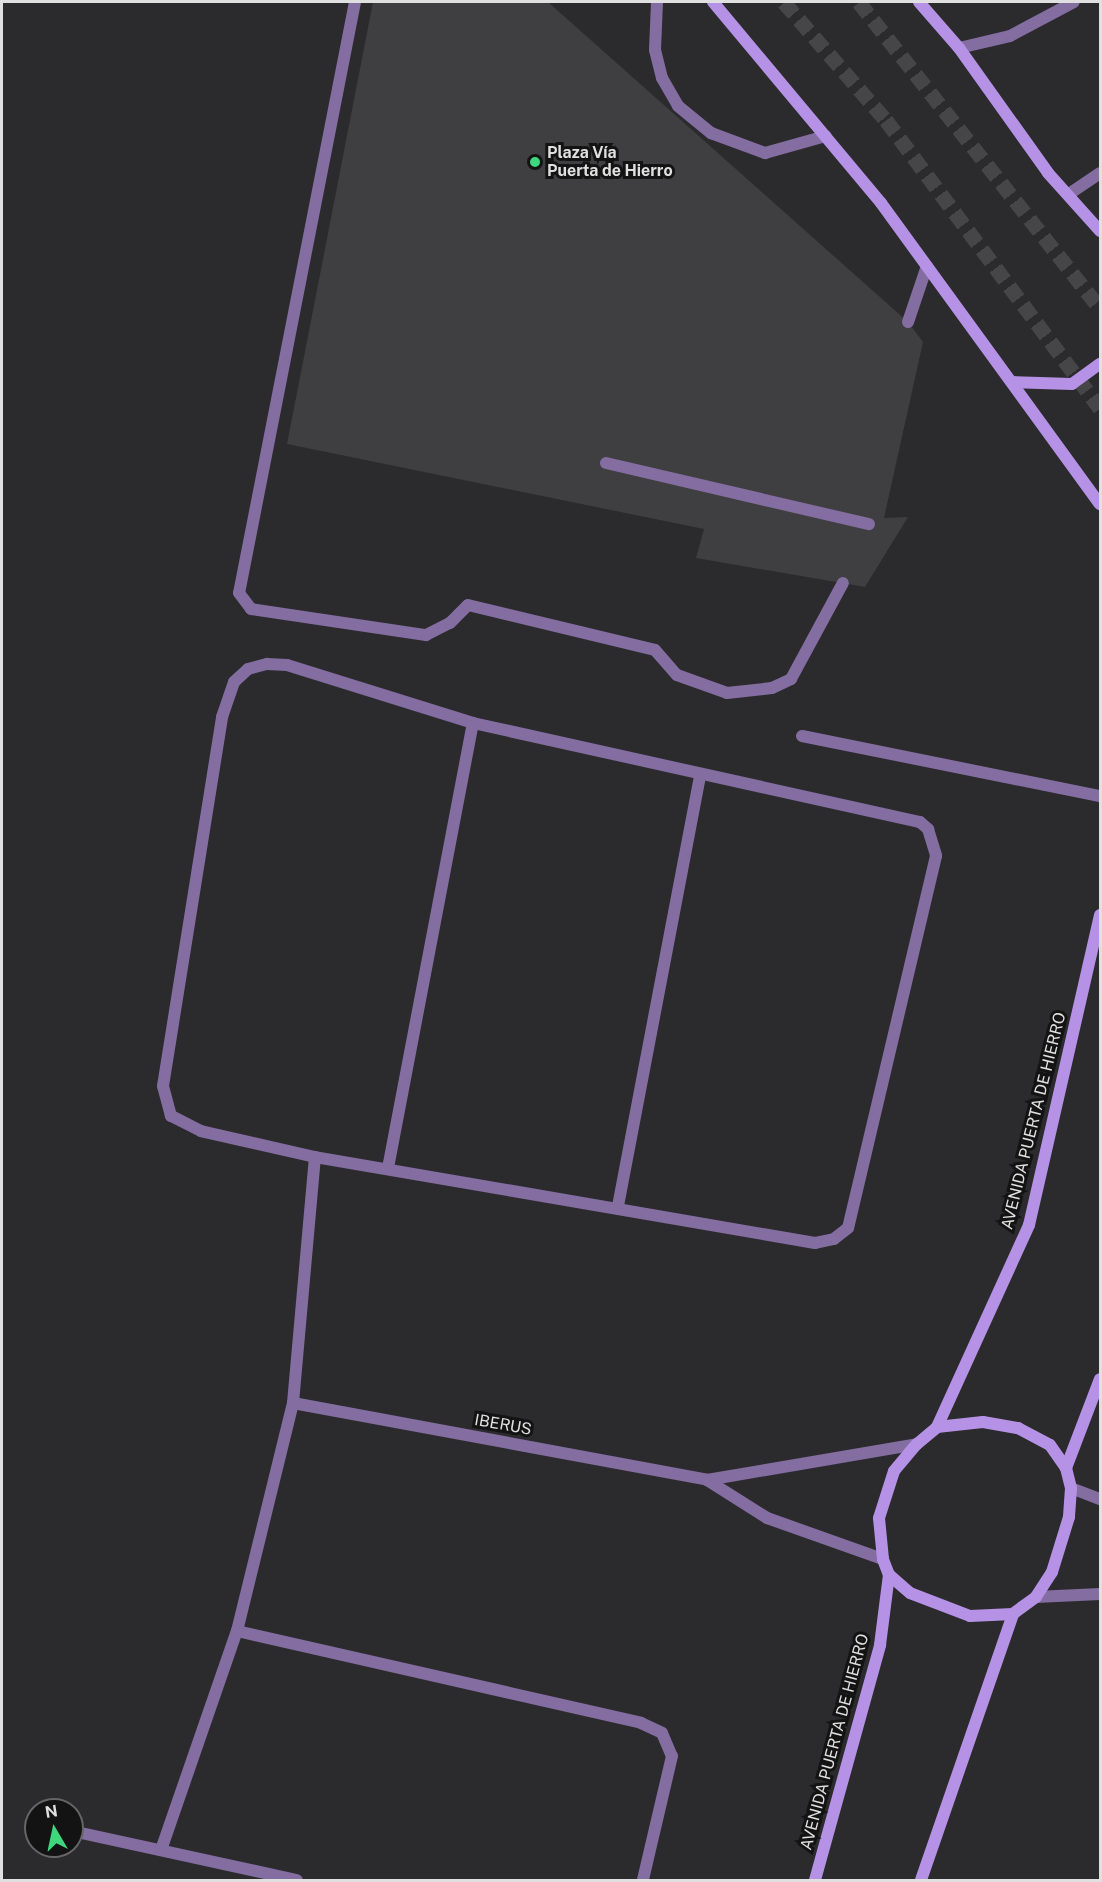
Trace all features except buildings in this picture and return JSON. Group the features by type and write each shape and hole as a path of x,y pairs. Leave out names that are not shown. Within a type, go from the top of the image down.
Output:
{"street":[{"path":"355,2 239,593 251,609 426,635 450,623 468,605 655,650 677,675 727,693 772,688 791,679 843,583"},
{"path":"657,2 655,50 662,78 678,106 703,126 765,153 826,136"},
{"path":"713,2 826,136 927,266 1101,504"},
{"path":"918,2 959,48 1048,173 1101,231"},
{"path":"959,48 1010,36 1074,2"},
{"path":"1069,194 1101,173"},
{"path":"908,322 927,266"},
{"path":"1012,382 1072,384 1101,364"},
{"path":"606,463 869,524"},
{"path":"287,665 473,723 700,775 920,822 934,841 936,856 848,1227 834,1239 815,1243 618,1206 315,1157 201,1131 171,1116 163,1086 222,717 234,682 248,669 287,665"},
{"path":"388,1168 473,723"},
{"path":"802,736 1101,796"},
{"path":"618,1206 700,775"},
{"name":"AVENIDA PUERTA DE HIERRO","path":"937,1427 1029,1225 1101,915"},
{"path":"161,1850 237,1630 293,1403 315,1157"},
{"path":"1066,1468 1101,1379"},
{"name":"IBERUS","path":"293,1403 707,1480 917,1444"},
{"path":"983,1422 1018,1428 1050,1445 1066,1468 1071,1488 1062,1545 1036,1597 1013,1614 970,1616 910,1593 890,1575 883,1560 879,1518 884,1494 894,1471 917,1444 937,1427 983,1422"},
{"name":"IBERUS","path":"707,1480 767,1518 883,1560"},
{"path":"1071,1488 1101,1499"},
{"name":"AVENIDA PUERTA DE HIERRO","path":"815,1881 880,1645 890,1575"},
{"path":"1036,1597 1101,1594"},
{"path":"921,1881 1013,1614"},
{"path":"237,1630 640,1723 662,1733 672,1756 643,1881"},
{"path":"84,1834 297,1881"}],"tunnel":[{"path":"784,2 886,120 1100,408"},
{"path":"859,2 1100,308"}],"place":[{"name":"Plaza Vía Puerta de Hierro","path":"535,162"}]}
